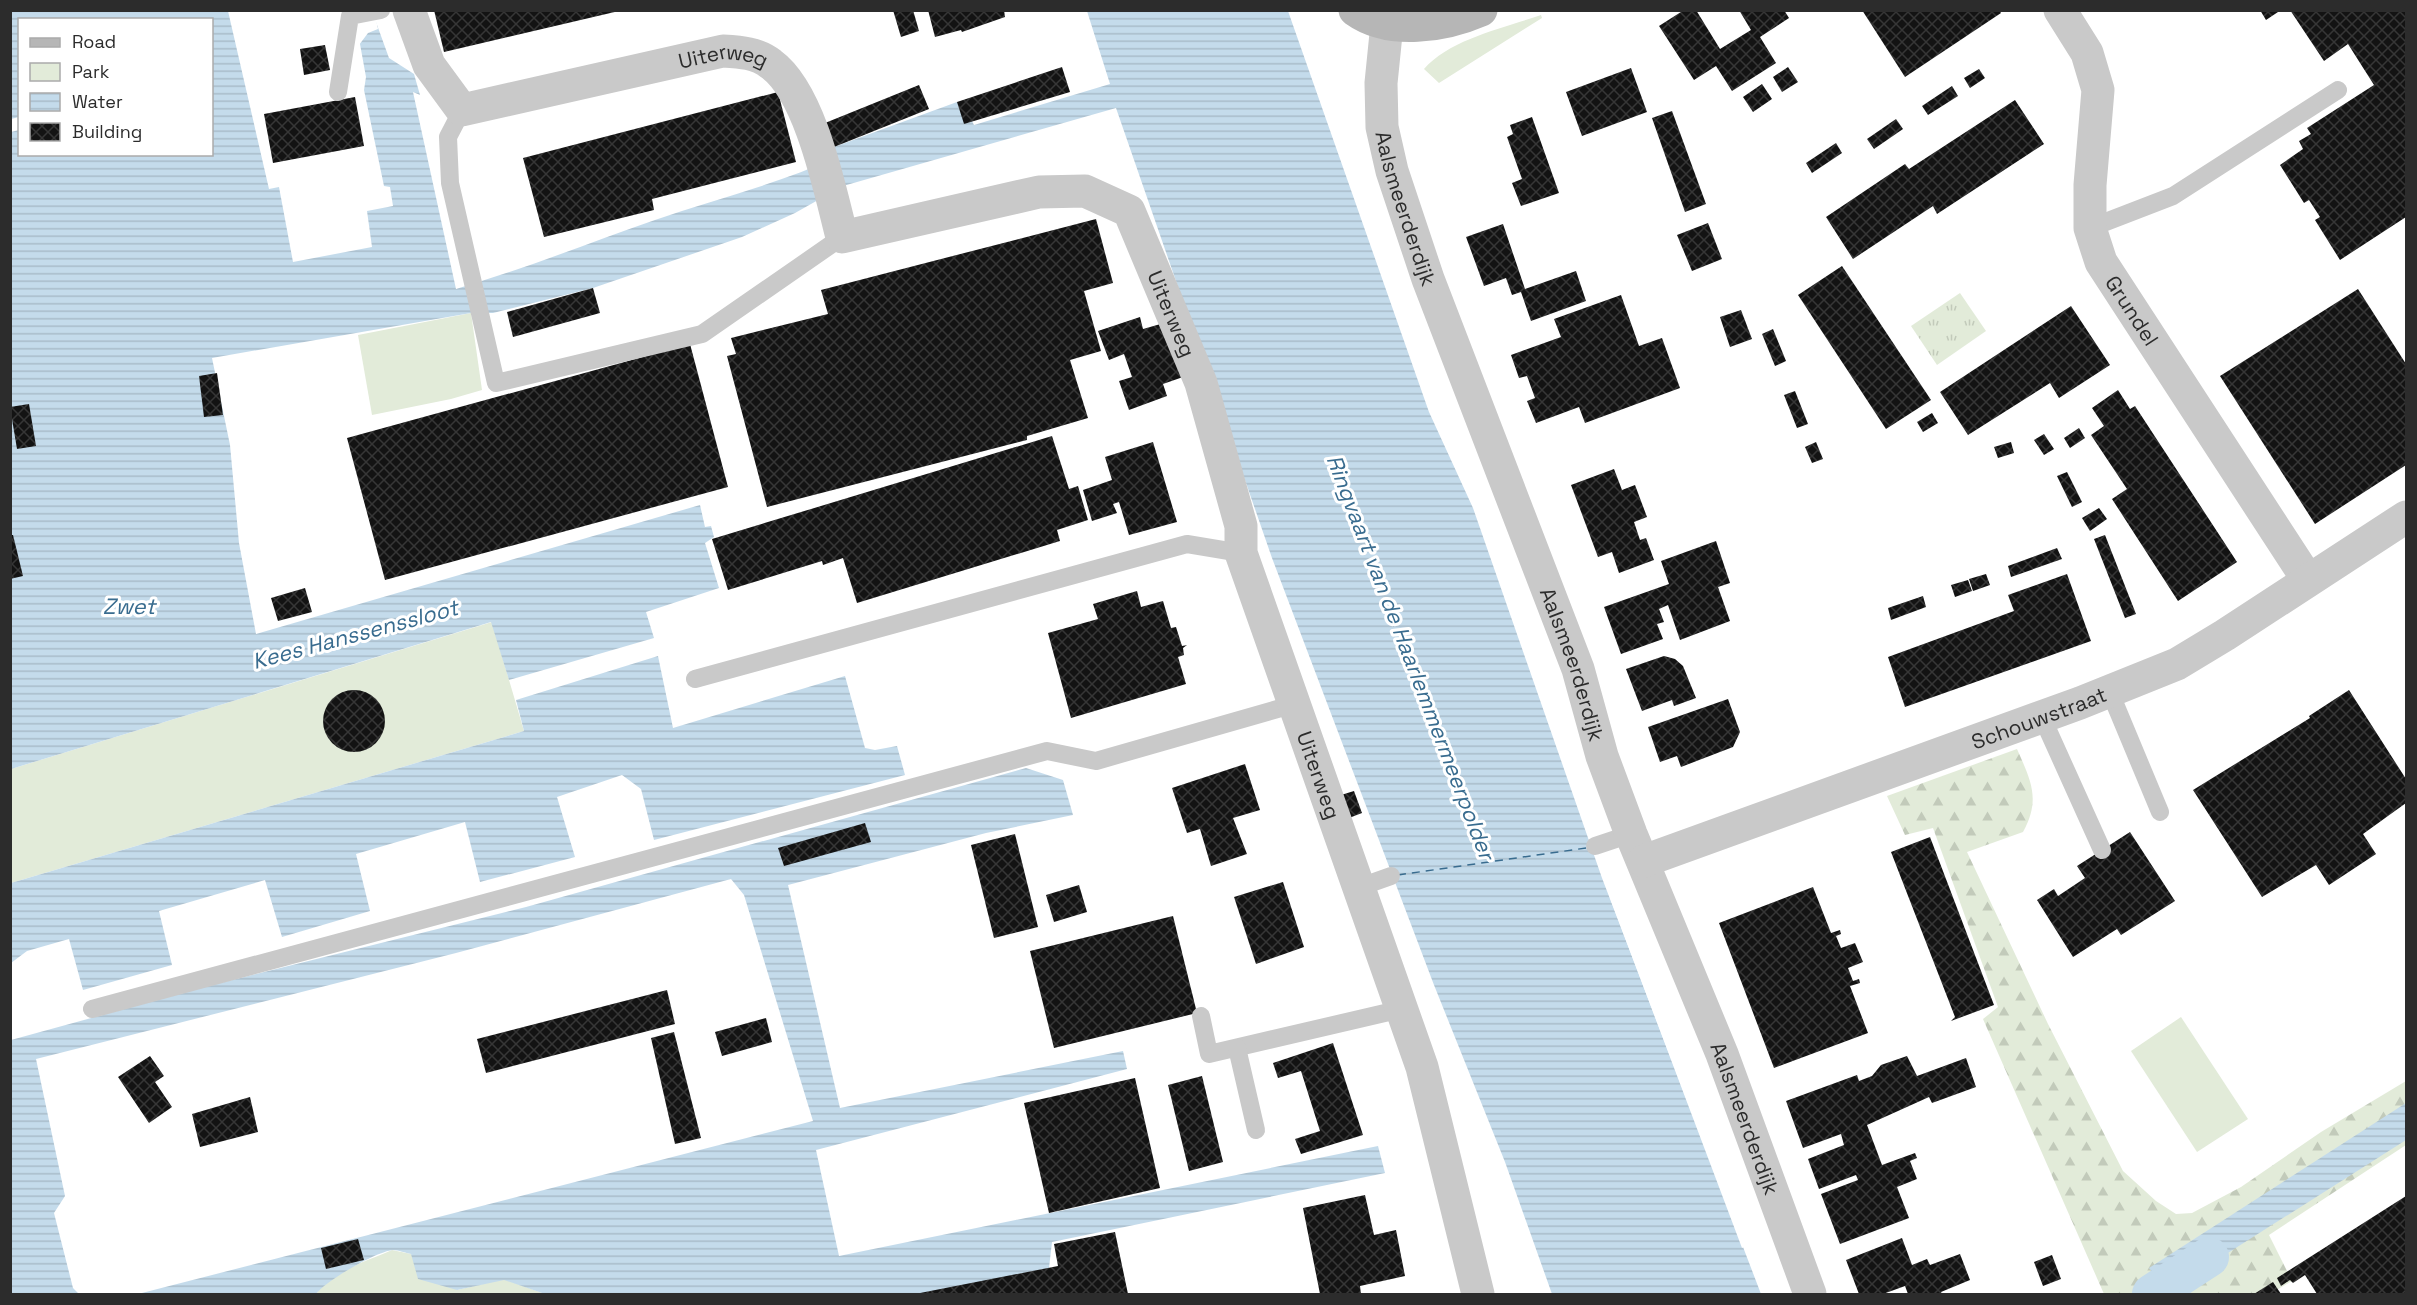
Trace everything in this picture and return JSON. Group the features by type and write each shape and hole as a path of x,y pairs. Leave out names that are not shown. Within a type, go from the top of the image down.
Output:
{"street":[{"path":"409,10 429,65 462,110"},
{"path":"1355,10 1387,24 1426,25 1481,10"},
{"name":"Grundel","path":"2060,10 2086,53 2098,90 2090,185 2090,228 2101,262 2308,580"},
{"name":"Aalsmeerderdijk","path":"1387,24 1381,83 1382,127 1392,171 1428,279 1578,669 1602,756 1722,1054 1810,1294"},
{"name":"Uiterweg","path":"462,110 723,51 753,54 773,64 790,86 802,108 818,148 842,237 1039,192 1085,191 1129,211 1201,383 1241,526 1241,553 1422,1067 1478,1294"},
{"name":"Schouwstraat","path":"1637,847 2042,717 2177,664 2406,517"}],"lane":[{"path":"338,92 350,16 381,10"},
{"path":"2090,228 2173,196 2338,90"},
{"path":"462,110 448,137 450,183 496,383 702,334 842,237"},
{"path":"695,679 1187,544 1241,553"},
{"path":"2110,692 2160,812"},
{"path":"92,1009 1047,751 1096,761 1295,704"},
{"path":"2042,717 2102,850"},
{"path":"1595,846 1637,847"},
{"path":"1360,886 1391,876"},
{"path":"1201,1016 1209,1054 1402,1009"},
{"path":"1237,1048 1256,1130"}],"green space":[{"path":"1541,15 1542,18 1439,83 1424,69 1448,50 1463,42"},
{"path":"1960,293 1986,331 1937,365 1911,326"},
{"path":"471,313 482,390 451,399 372,415 358,335"},
{"path":"492,622 524,731 11,883 11,769"},
{"path":"2017,749 2030,781 2033,800 2032,810 2023,832 1967,852 2048,1024 2123,1171 2156,1201 2176,1214 2192,1213 2241,1187 2321,1132 2406,1081 2406,1145 2269,1235 2292,1281 2270,1294 2104,1294 1983,1019 1998,1007 1933,828 1905,835 1887,796"},
{"path":"2181,1017 2248,1119 2197,1152 2131,1051"},
{"path":"392,1250 411,1254 457,1290 504,1279 545,1294 316,1294 340,1273"}],"water":[{"path":"11,11 228,11 269,189 279,187 293,262 372,247 367,211 393,206 390,187 384,186 364,90 366,77 354,11 372,11 389,58 414,74 420,95 413,92 456,289 815,167 837,157 834,147 957,102 966,109 974,125 1110,84 1087,11 1288,11 1429,412 1473,508 1602,878 1761,1294 1552,1294 1505,1162 1434,985 1272,558 1116,108 843,186 795,213 742,237 593,288 493,313 471,313 212,358 230,445 239,543 256,634 700,505 705,527 711,526 714,537 705,543 719,588 646,612 654,638 509,680 491,622 11,769 11,132 18,130 18,156 213,156 213,18 18,18 18,117 11,119"},
{"path":"658,656 673,728 845,676 865,748 875,750 897,746 905,775 654,840 641,789 622,775 557,797 575,857 480,882 465,822 356,854 370,911 282,937 265,880 159,911 172,965 83,990 69,939 27,951 11,963 11,883 524,731 516,700"},
{"path":"1026,768 1063,780 1073,815 986,833 788,885 840,1108 1123,1051 1127,1069 816,1150 839,1256 1378,1146 1385,1173 1052,1242 1049,1268 919,1294 545,1294 504,1280 457,1290 418,1279 411,1254 393,1250 352,1268 329,1282 316,1294 138,1294 813,1121 744,895 731,879 456,953 36,1059 65,1196 54,1213 73,1288 79,1294 11,1294 11,1040 208,986 526,907"},
{"path":"2406,1103 2406,1140 2168,1291 2149,1268"}],"pier":[{"path":"352,11 374,11 378,29 368,33 359,45"},
{"path":"1613,897 1746,1246 1742,1248 1610,898"}],"building":[{"path":"434,10 619,10 619,11 444,52"},
{"path":"893,10 913,10 919,31 901,37"},
{"path":"928,10 1004,10 1005,17 962,32 961,30 935,37"},
{"path":"1684,10 1696,10 1720,49 1751,30 1739,10 1784,10 1789,18 1760,37 1776,63 1732,91 1716,66 1694,80 1659,26"},
{"path":"1862,10 1999,10 2001,13 1905,77"},
{"path":"2260,10 2281,10 2266,20"},
{"path":"2290,10 2406,10 2406,217 2340,260 2315,220 2320,217 2309,200 2304,203 2280,165 2303,149 2299,141 2311,134 2307,128 2374,85 2348,44 2324,61"},
{"path":"325,45 330,70 304,75 300,49"},
{"path":"1062,67 1070,92 964,124 957,102"},
{"path":"1788,67 1798,82 1782,92 1773,77"},
{"path":"1631,68 1647,112 1582,136 1566,92"},
{"path":"1979,69 1985,78 1970,88 1964,78"},
{"path":"1762,84 1772,99 1753,112 1743,97"},
{"path":"919,85 929,109 834,147 825,123"},
{"path":"1952,86 1958,96 1928,115 1922,106"},
{"path":"778,92 796,162 652,199 654,210 544,237 523,158"},
{"path":"355,97 364,146 273,163 264,114"},
{"path":"2015,100 2044,144 1937,214 1933,206 1853,259 1826,217 1905,164 1909,169"},
{"path":"1672,111 1706,204 1685,212 1652,118"},
{"path":"1532,117 1559,193 1521,206 1512,183 1522,179 1507,137 1513,134 1510,125"},
{"path":"1896,119 1903,129 1874,149 1867,139"},
{"path":"1836,143 1842,153 1812,173 1806,163"},
{"path":"1096,219 1113,283 1084,291 1101,351 1070,360 1088,418 1027,436 1027,440 767,507 727,356 736,354 731,338 828,314 821,290"},
{"path":"1708,223 1722,259 1692,271 1677,235"},
{"path":"1503,224 1525,289 1576,271 1586,301 1531,321 1521,292 1512,295 1506,278 1484,286 1466,237"},
{"path":"1842,266 1931,400 1886,429 1798,295"},
{"path":"593,288 600,313 513,337 507,312"},
{"path":"2358,289 2406,364 2406,465 2315,524 2220,376"},
{"path":"1621,295 1639,346 1662,338 1680,388 1585,423 1579,407 1536,423 1527,401 1535,398 1527,376 1519,378 1511,355 1561,337 1554,319"},
{"path":"2071,306 2110,365 2059,398 2050,383 1968,435 1940,392"},
{"path":"1741,310 1752,339 1730,347 1720,317"},
{"path":"1140,317 1143,329 1164,323 1183,377 1163,384 1167,396 1129,410 1119,381 1132,377 1124,354 1109,360 1098,331"},
{"path":"1773,329 1786,361 1775,366 1762,334"},
{"path":"690,344 728,487 385,580 347,438"},
{"path":"217,373 223,415 204,417 199,376"},
{"path":"2118,390 2130,409 2135,406 2237,562 2178,601 2112,499 2127,489 2091,435 2104,426 2092,408"},
{"path":"1795,391 1808,424 1797,428 1784,395"},
{"path":"29,404 36,446 17,449 10,407"},
{"path":"1932,413 1938,423 1923,432 1917,422"},
{"path":"2079,428 2085,438 2070,448 2064,438"},
{"path":"2044,434 2054,449 2044,455 2034,440"},
{"path":"1052,436 1069,489 1078,486 1088,520 1057,530 1060,541 857,603 843,558 823,565 822,561 728,590 712,539"},
{"path":"1153,442 1177,522 1129,535 1119,502 1113,504 1117,513 1092,521 1083,490 1112,480 1105,457"},
{"path":"1816,442 1823,459 1812,463 1805,447"},
{"path":"2011,442 2014,453 1998,458 1994,447"},
{"path":"1614,469 1622,490 1635,485 1647,517 1634,522 1640,540 1646,538 1654,560 1619,573 1612,552 1598,557 1571,485"},
{"path":"2067,472 2082,502 2072,507 2057,476"},
{"path":"2099,508 2107,519 2090,531 2082,518"},
{"path":"10,535 13,535 23,576 10,579"},
{"path":"2105,535 2136,614 2125,618 2094,539"},
{"path":"1716,541 1730,583 1718,587 1730,621 1680,640 1668,605 1659,609 1664,622 1657,624 1663,639 1621,654 1604,607 1669,584 1661,561"},
{"path":"2057,548 2062,559 2011,577 2008,566"},
{"path":"1986,574 1990,585 1973,591 1969,579"},
{"path":"2067,574 2091,641 1905,707 1888,657 2014,611 2008,595"},
{"path":"1968,580 1972,591 1955,597 1951,585"},
{"path":"305,588 312,612 278,621 271,598"},
{"path":"1137,591 1141,607 1163,601 1171,628 1176,627 1182,646 1187,645 1183,648 1184,655 1178,657 1186,684 1071,718 1048,633 1098,619 1093,604"},
{"path":"1923,596 1926,607 1891,620 1888,608"},
{"path":"1664,656 1675,659 1683,666 1696,698 1674,706 1672,700 1642,711 1626,669"},
{"path":"354,690 366,692 376,699 383,709 385,721 383,733 376,743 366,750 354,752 342,750 332,743 325,733 323,721 325,709 332,699 342,692"},
{"path":"2349,690 2406,779 2406,803 2363,834 2376,854 2329,885 2316,865 2262,897 2193,790 2310,718 2309,716"},
{"path":"1728,699 1740,732 1733,747 1681,767 1677,756 1660,762 1648,727"},
{"path":"1245,764 1260,810 1233,818 1247,854 1211,866 1200,829 1187,833 1172,788"},
{"path":"1354,791 1362,813 1349,818 1341,795"},
{"path":"865,823 871,842 784,866 778,848"},
{"path":"2130,832 2175,901 2121,935 2117,929 2073,957 2037,900 2054,889 2058,896 2085,878 2077,866"},
{"path":"1015,834 1038,927 994,938 971,845"},
{"path":"1930,837 1994,1005 1951,1021 1955,1017 1891,852"},
{"path":"1283,882 1304,947 1256,964 1234,897"},
{"path":"1079,885 1087,912 1054,922 1046,895"},
{"path":"1813,887 1831,933 1840,930 1841,934 1836,936 1841,948 1855,943 1863,962 1848,968 1853,981 1859,979 1860,983 1850,986 1868,1033 1774,1068 1719,923"},
{"path":"1173,916 1197,1013 1054,1048 1030,951"},
{"path":"667,990 675,1024 486,1073 477,1039"},
{"path":"766,1018 772,1042 722,1056 715,1032"},
{"path":"674,1032 701,1138 675,1144 651,1038"},
{"path":"1333,1043 1363,1135 1301,1154 1295,1139 1320,1131 1301,1071 1278,1078 1273,1063"},
{"path":"150,1056 164,1076 155,1082 172,1107 149,1123 118,1077"},
{"path":"1907,1056 1917,1076 1966,1058 1976,1087 1932,1103 1929,1097 1867,1125 1882,1165 1915,1153 1917,1158 1910,1161 1917,1179 1897,1187 1909,1218 1840,1244 1821,1194 1858,1180 1856,1175 1819,1189 1808,1159 1844,1145 1841,1134 1803,1148 1786,1101 1857,1075 1859,1081 1872,1076 1881,1065"},
{"path":"1202,1076 1223,1162 1189,1171 1168,1085"},
{"path":"1135,1078 1160,1188 1049,1213 1024,1103"},
{"path":"250,1097 258,1132 200,1147 192,1114"},
{"path":"1365,1195 1374,1235 1396,1230 1405,1276 1360,1286 1361,1294 1320,1294 1303,1208"},
{"path":"2406,1196 2406,1294 2317,1294 2305,1275 2293,1283 2290,1280 2281,1286 2277,1278"},
{"path":"1115,1232 1128,1294 915,1294 1058,1266 1054,1244"},
{"path":"1902,1238 1912,1265 1927,1259 1930,1265 1960,1254 1970,1280 1941,1292 1942,1294 1908,1294 1905,1286 1883,1294 1859,1294 1846,1260"},
{"path":"358,1239 364,1260 326,1269 321,1248"},
{"path":"2052,1255 2061,1279 2043,1286 2034,1262"},
{"path":"2273,1282 2281,1294 2254,1294"}],"waterway":[{"path":"2152,1294 2209,1257"}],"ferry route":[{"path":"1398,875 1586,848"}],"water label":[{"name":"Zwet","path":"129,606"},
{"name":"Kees Hanssenssloot","path":"355,634"},
{"name":"Ringvaart van de Haarlemmermeerpolder","path":"1411,657"}]}
